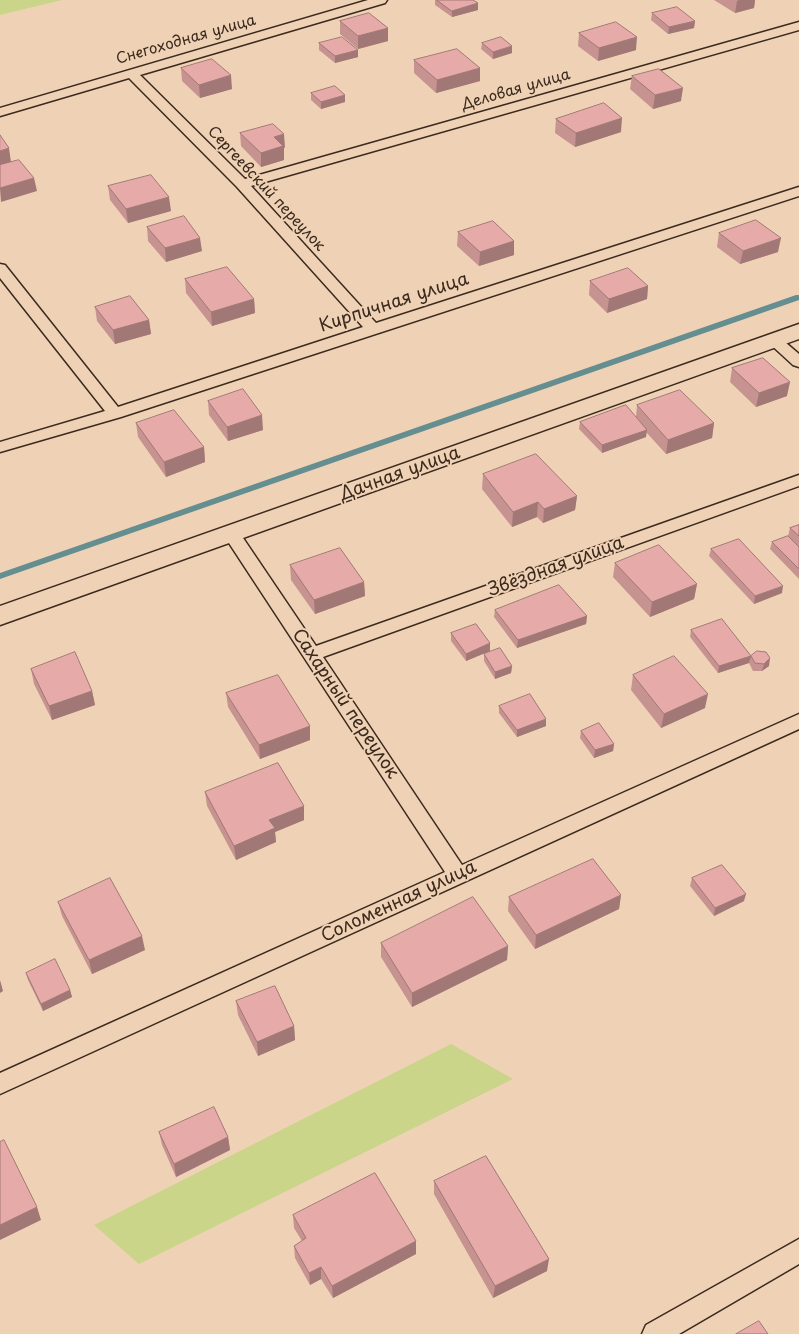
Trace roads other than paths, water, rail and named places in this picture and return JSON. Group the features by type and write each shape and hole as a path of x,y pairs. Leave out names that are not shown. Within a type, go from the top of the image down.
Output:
{"street":[{"name":"Дачная улица","path":"0,616 799,331"}],"lane":[{"name":"Снегоходная улица","path":"0,112 380,0"},
{"name":"Деловая улица","path":"242,184 799,26"},
{"name":"Сергеевский переулок","path":"132,73 242,184 374,330"},
{"name":"Кирпичная улица","path":"0,447 115,413 799,191"},
{"path":"0,268 115,413"},
{"path":"774,340 799,362"},
{"name":"Звёздная улица","path":"312,654 799,480"},
{"name":"Сахарный переулок","path":"231,534 458,875"},
{"name":"Соломенная улица","path":"0,1084 799,721"},
{"path":"655,1334 799,1251"}],"waterway":[{"path":"0,576 799,297"}]}
